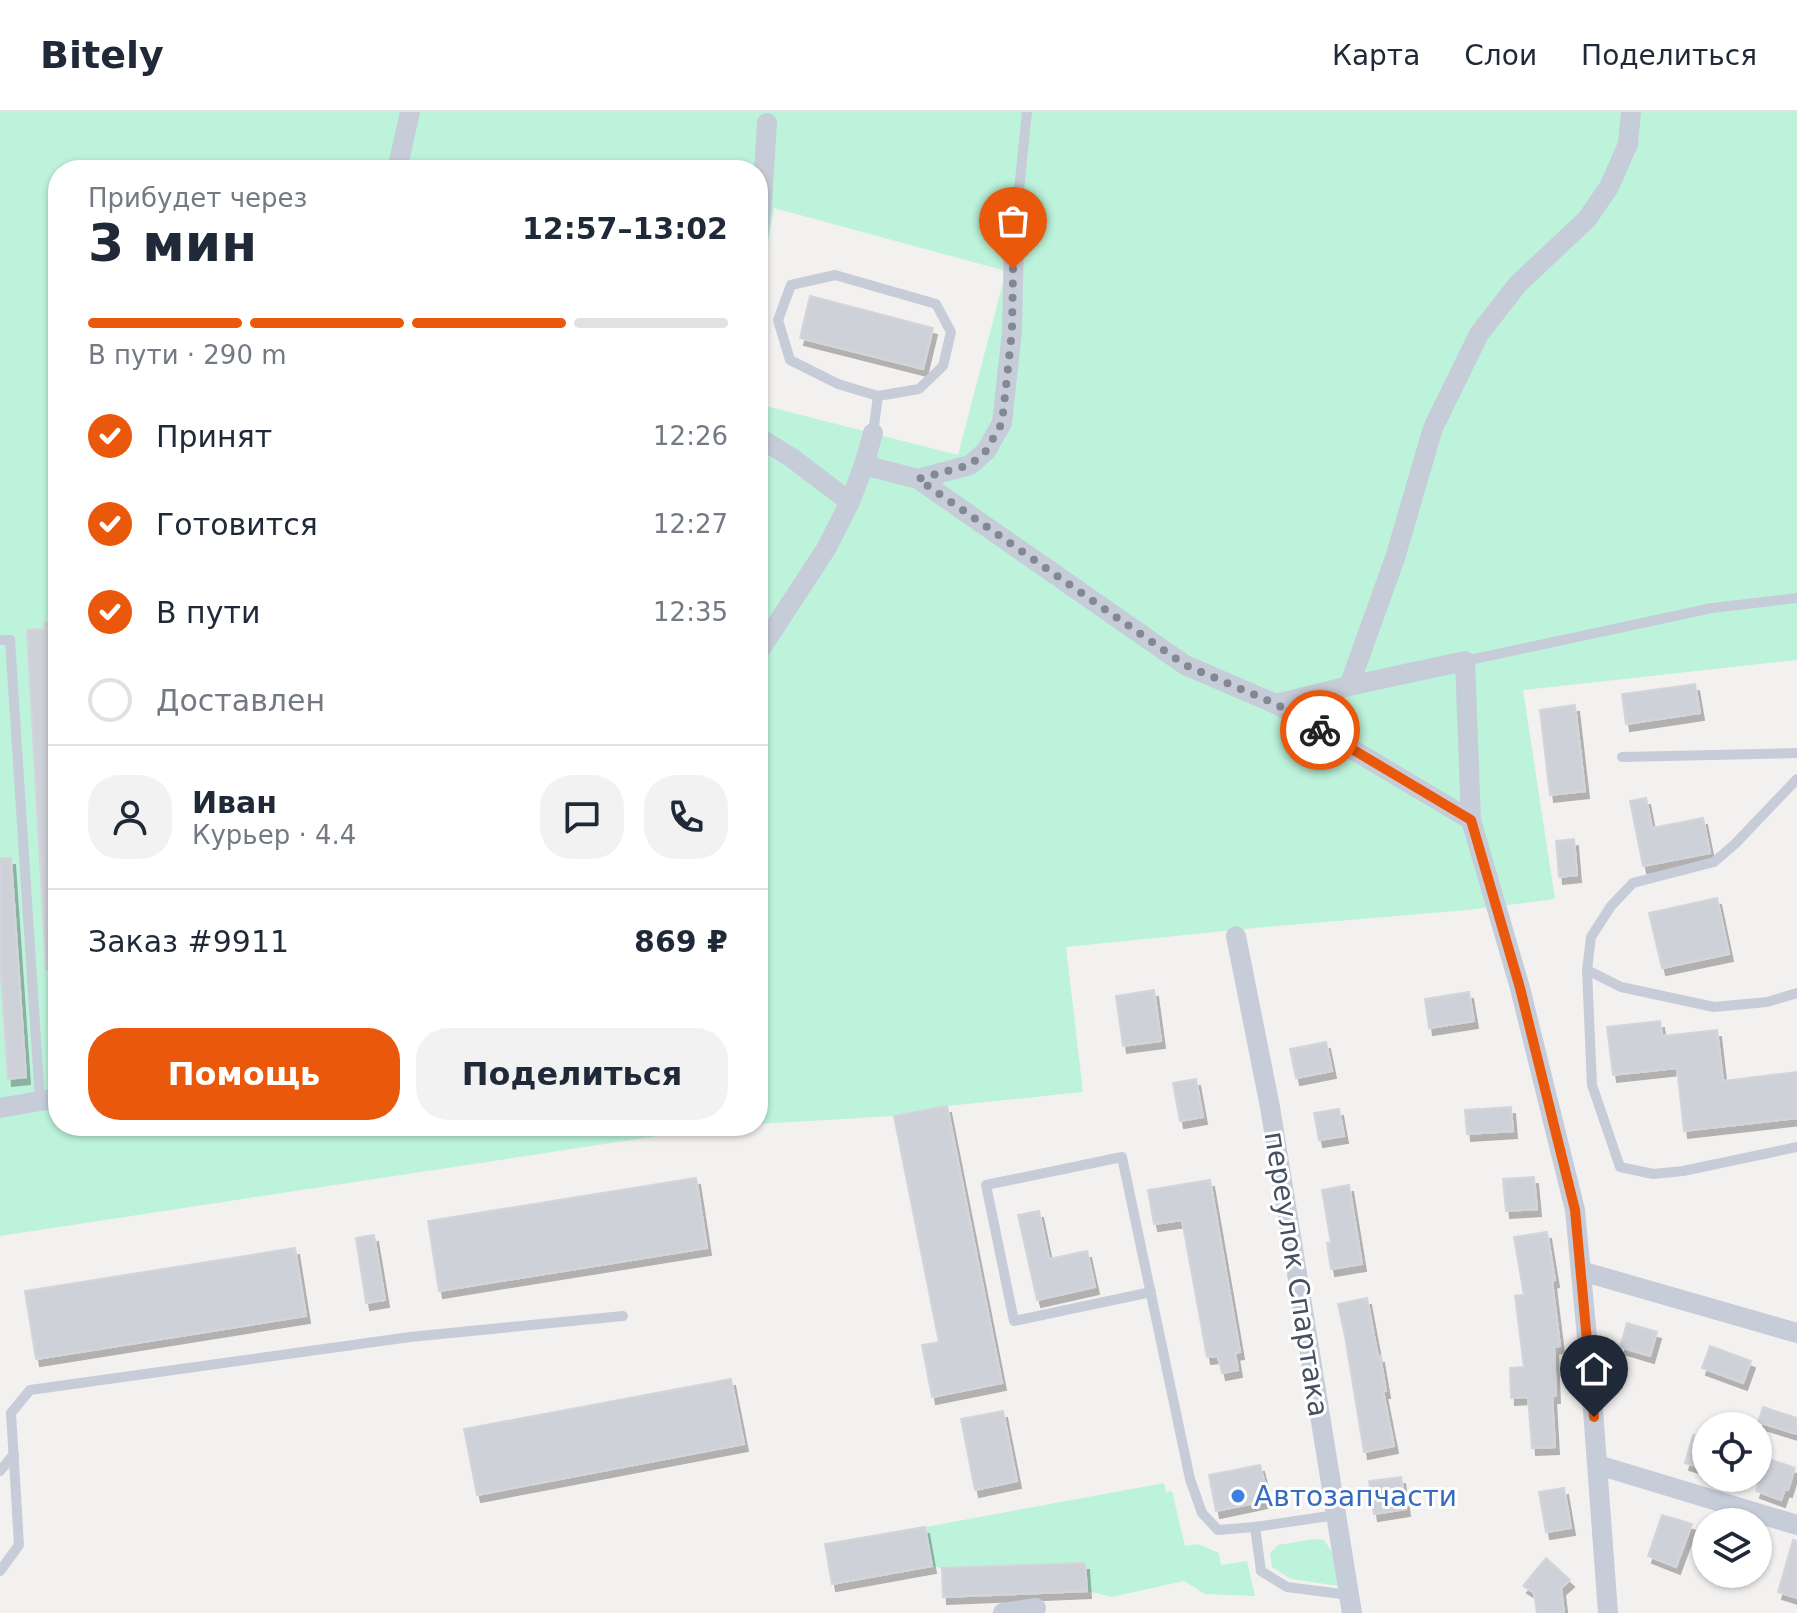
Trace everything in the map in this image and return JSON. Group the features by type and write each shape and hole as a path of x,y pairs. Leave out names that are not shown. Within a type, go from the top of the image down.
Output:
{"street":[{"path":"399,160 410,112"},
{"path":"1349,686 1395,558 1433,428 1479,334 1518,284 1587,219 1609,187 1628,144 1631,112"},
{"path":"764,160 766,118"},
{"path":"918,479 970,465 986,451 1002,423 1012,331 1014,239"},
{"path":"768,638 826,549 850,502 873,433"},
{"path":"768,443 850,502"},
{"path":"864,465 918,479 1185,665 1276,704 1471,820"},
{"path":"1276,704 1465,661 1471,820 1520,988 1575,1210 1608,1613"},
{"name":"переулок Спартака","path":"1236,936 1270,1107 1350,1604"},
{"path":"0,1108 48,1100"},
{"path":"1581,1271 1797,1333"},
{"path":"1598,1465 1797,1525"},
{"path":"1003,1613 1036,1608"}],"lane":[{"path":"1014,239 1027,112"},
{"path":"835,275 936,304 951,332 943,366 919,389 878,396 838,384 790,360 778,320 791,285 835,275"},
{"path":"873,433 878,396"},
{"path":"1465,661 1712,608 1797,598"},
{"path":"0,640 10,640 48,1088"},
{"path":"1622,757 1797,753"},
{"path":"1797,779 1714,862 1633,883 1611,906 1591,937 1587,970 1592,1085 1620,1167 1653,1174 1683,1171 1797,1147"},
{"path":"1587,970 1621,987 1714,1007 1767,1002 1797,993"},
{"path":"1151,1292 1014,1321 986,1185 1122,1157 1151,1292 1190,1479 1202,1513 1218,1530 1336,1515"},
{"path":"0,1571 19,1545 11,1413 30,1390 410,1337 623,1316"},
{"path":"0,1471 14,1454"},
{"path":"1255,1527 1261,1571 1287,1587 1350,1604"}],"green space":[{"path":"0,112 1797,112 1797,660 1523,690 1555,899 1468,910 1066,947 1083,1092 947,1106 894,1116 768,1123 768,407 958,455 1006,271 774,208 768,243 768,160 48,160 48,1136 657,1136 0,1236"},
{"path":"1164,1483 1166,1492 1172,1491 1185,1546 1198,1544 1219,1553 1221,1565 1247,1561 1255,1596 1205,1594 1184,1581 1112,1597 1087,1591 1085,1563 932,1566 925,1527"},
{"path":"1324,1540 1332,1552 1339,1586 1291,1579 1272,1567 1270,1553 1278,1545"}],"building":[{"path":"810,296 933,328 923,369 800,338"},
{"path":"44,623 48,623 48,970 27,630 44,629"},
{"path":"1695,684 1700,713 1626,724 1622,694"},
{"path":"1575,705 1585,791 1550,795 1540,710"},
{"path":"1646,798 1652,828 1703,818 1710,853 1643,866 1630,801"},
{"path":"1574,839 1577,875 1559,877 1556,841"},
{"path":"0,858 11,858 26,1077 8,1079 0,961"},
{"path":"1717,898 1729,954 1662,968 1649,913"},
{"path":"1154,990 1161,1041 1123,1046 1116,996"},
{"path":"1469,992 1474,1021 1429,1028 1425,999"},
{"path":"1660,1021 1662,1036 1717,1030 1723,1081 1797,1072 1797,1118 1684,1131 1677,1068 1613,1075 1607,1027"},
{"path":"1326,1042 1332,1071 1296,1078 1290,1049"},
{"path":"1196,1079 1203,1117 1180,1121 1173,1083"},
{"path":"947,1106 1002,1383 932,1397 922,1345 939,1342 894,1116"},
{"path":"1511,1107 1513,1131 1467,1134 1465,1110"},
{"path":"1339,1109 1344,1136 1319,1140 1314,1113"},
{"path":"1534,1177 1537,1209 1506,1211 1503,1179"},
{"path":"696,1178 707,1248 439,1291 428,1221"},
{"path":"1210,1180 1240,1352 1235,1353 1238,1370 1222,1373 1218,1356 1207,1357 1182,1220 1154,1224 1148,1190"},
{"path":"1349,1185 1362,1264 1331,1269 1327,1243 1331,1243 1322,1190"},
{"path":"1039,1211 1049,1259 1087,1251 1095,1287 1037,1300 1018,1215"},
{"path":"1547,1232 1555,1280 1552,1281 1560,1346 1554,1347 1556,1396 1552,1396 1555,1447 1532,1448 1528,1397 1511,1398 1510,1368 1524,1367 1515,1296 1524,1295 1514,1237"},
{"path":"374,1235 385,1300 366,1303 356,1238"},
{"path":"295,1248 306,1316 36,1359 25,1291"},
{"path":"1367,1298 1394,1446 1364,1452 1338,1304"},
{"path":"1627,1323 1657,1332 1650,1356 1620,1347"},
{"path":"1710,1346 1751,1361 1743,1383 1702,1368"},
{"path":"731,1379 744,1444 477,1495 464,1429"},
{"path":"1763,1407 1797,1418 1797,1434 1772,1426 1772,1412 1761,1412"},
{"path":"1003,1411 1017,1481 975,1490 961,1419"},
{"path":"1692,1438 1692,1465 1685,1463"},
{"path":"1772,1460 1795,1468 1788,1490 1785,1489 1781,1500 1759,1492 1772,1492"},
{"path":"1260,1465 1269,1500 1216,1511 1209,1475"},
{"path":"1401,1477 1406,1509 1374,1514 1369,1481"},
{"path":"1564,1488 1571,1528 1546,1532 1539,1492"},
{"path":"1662,1515 1692,1524 1676,1567 1648,1556"},
{"path":"925,1527 932,1566 832,1584 825,1544"},
{"path":"1793,1540 1797,1541 1797,1598 1778,1592"},
{"path":"1546,1558 1570,1580 1561,1588 1564,1613 1537,1613 1534,1593 1523,1586"},
{"path":"1085,1563 1087,1591 943,1597 942,1568"}],"way so far":[{"path":"1013,269 1012,331 1002,423 986,451 970,465 918,479 1185,665 1276,704 1320,730"}],"place":[{"name":"Автозапчасти","path":"1238,1496"}],"route":[{"path":"1320,730 1471,820 1520,988 1575,1210 1594,1417"}]}
